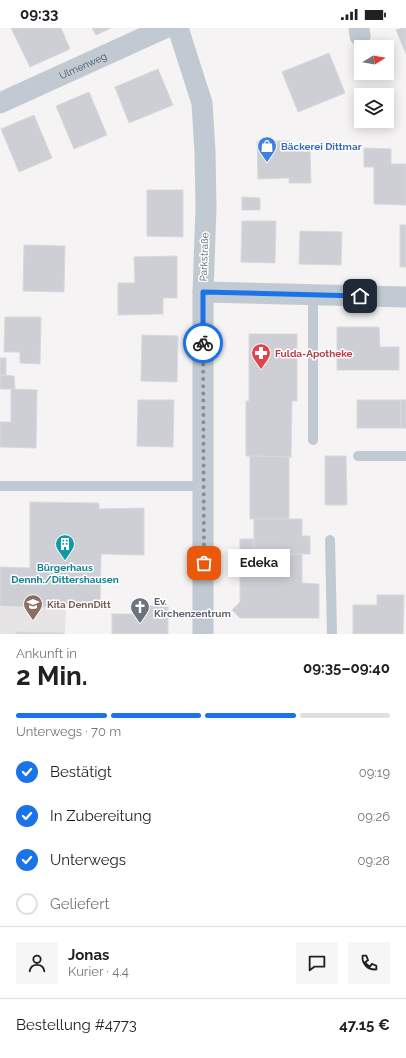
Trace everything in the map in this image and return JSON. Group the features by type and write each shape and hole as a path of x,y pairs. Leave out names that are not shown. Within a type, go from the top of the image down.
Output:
{"street":[{"name":"Ulmenweg","path":"0,103 165,28"},
{"name":"Parkstraße","path":"178,28 202,103 205,152 206,208 203,292 204,634"},
{"path":"203,292 406,297"}],"lane":[{"path":"313,295 313,440"},
{"path":"358,456 406,456"},
{"path":"0,486 203,486"},
{"path":"330,540 332,634"}],"shaded area":[{"name":"Kita DennDitt","path":"0,607 66,607 65,634 0,634"}],"building":[{"path":"11,28 61,28 70,49 30,67"},
{"path":"92,28 111,28 96,35"},
{"path":"406,28 406,54 396,30"},
{"path":"329,53 345,93 298,112 282,72"},
{"path":"158,69 173,105 129,123 115,87"},
{"path":"89,92 107,135 74,149 56,106"},
{"path":"34,115 52,158 19,172 1,129"},
{"path":"257,141 289,141 289,150 310,149 311,183 289,183 289,178 258,179"},
{"path":"364,148 391,149 391,164 406,164 406,205 374,204 374,167 364,167"},
{"path":"147,190 183,190 183,237 147,236"},
{"path":"242,197 260,198 260,210 242,210"},
{"path":"242,221 276,221 275,263 241,262"},
{"path":"400,225 406,225 406,267 400,267"},
{"path":"300,231 342,232 341,265 299,264"},
{"path":"24,245 65,246 64,292 23,291"},
{"path":"177,256 177,298 163,298 163,314 118,315 118,283 135,283 134,257"},
{"path":"5,317 41,317 40,364 20,363 20,352 4,352"},
{"path":"337,327 379,327 380,347 399,347 399,370 337,370"},
{"path":"249,334 297,334 297,401 292,401 291,457 246,456 246,401 249,401"},
{"path":"142,335 178,336 177,382 141,381"},
{"path":"0,358 6,358 6,375 0,375"},
{"path":"0,375 14,376 15,389 0,389"},
{"path":"11,389 37,390 36,448 0,447 0,422 11,422"},
{"path":"138,400 174,400 173,447 137,446"},
{"path":"357,400 401,400 401,428 357,428"},
{"path":"401,400 406,400 406,428 401,428"},
{"path":"250,456 289,457 289,519 250,519"},
{"path":"325,456 346,456 347,505 325,505"},
{"name":"Bürgerhaus Dennh./Dittershausen","path":"30,502 99,503 99,509 144,508 144,555 101,554 100,608 0,606 0,567 30,568"},
{"path":"254,519 302,519 302,536 310,536 310,554 254,554"},
{"path":"240,539 254,539 254,554 302,554 302,583 319,584 319,618 240,618 232,610 240,602"},
{"path":"377,595 404,595 403,634 353,634 353,605 377,605"},
{"name":"Ev. Kirchenzentrum","path":"146,606 168,606 168,634 112,634 112,614 146,614"},
{"path":"16,632 64,633 64,634 16,634"}],"way so far":[{"path":"203,343 204,563"}],"place":[{"name":"Bäckerei Dittmar","path":"267,163"},
{"name":"Fulda-Apotheke","path":"261,370"},
{"name":"Bürgerhaus Dennh./Dittershausen","path":"65,561"},
{"name":"Edeka","path":"204,563"},
{"name":"Kita DennDitt","path":"33,621"},
{"name":"Ev. Kirchenzentrum","path":"140,624"}],"route":[{"path":"203,343 203,292 360,296"}]}
